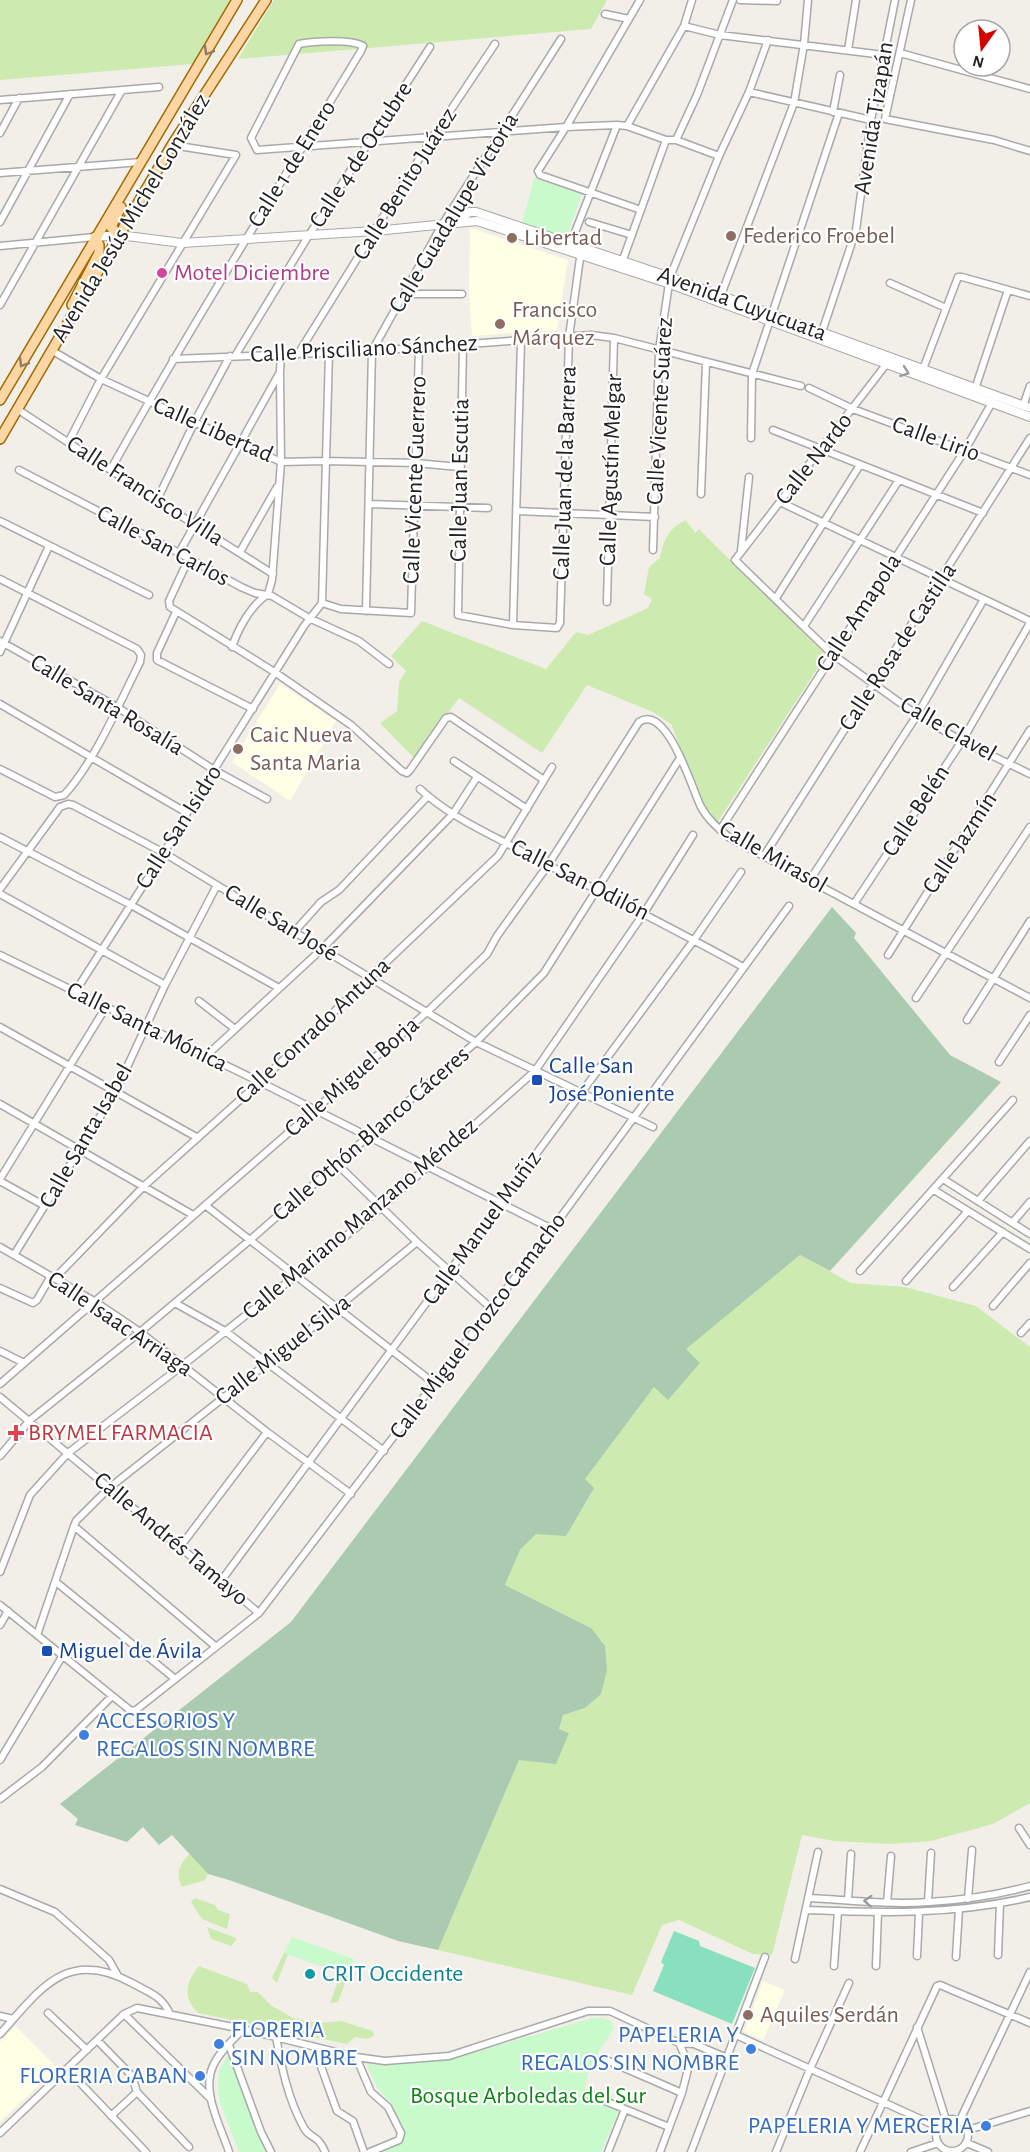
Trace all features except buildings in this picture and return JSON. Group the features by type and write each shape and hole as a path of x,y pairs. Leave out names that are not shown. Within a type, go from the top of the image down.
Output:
{"main road":[{"name":"Avenida Jesús Michel González","path":"0,400 237,0"},
{"name":"Avenida Jesús Michel González","path":"0,439 172,145 266,0"},
{"path":"119,235 112,230 112,225 132,187 132,177"},
{"path":"68,322 70,309 99,253 99,245 95,237"}],"street":[{"path":"640,0 538,174 641,210"},
{"path":"627,126 684,26 692,0"},
{"path":"676,140 697,95 732,0"},
{"path":"740,0 777,1"},
{"path":"721,295 794,103 804,44 808,0"},
{"path":"848,50 856,0"},
{"name":"Avenida Tizapán","path":"821,336 856,230 871,120 895,0"},
{"name":"Avenida Tizapán","path":"911,0 885,119 994,140 1030,151"},
{"path":"605,15 629,19"},
{"path":"684,26 720,34 884,55"},
{"name":"Calle Guadalupe Victoria","path":"366,611 372,351 442,225 561,39"},
{"name":"Calle Vicente Suárez","path":"653,550 659,350 670,281 719,156 749,92 768,40"},
{"name":"Calle 1 de Enero","path":"111,469 173,359 303,146 363,46 359,43 299,44 251,138 257,150 303,146"},
{"name":"Calle Benito Juárez","path":"298,354 432,138 495,44"},
{"name":"Calle 4 de Octubre","path":"157,500 195,421 233,356 430,47"},
{"path":"900,53 1030,89"},
{"path":"751,438 752,374 836,112 840,75"},
{"path":"0,100 159,87"},
{"path":"0,305 122,90"},
{"path":"749,92 871,120"},
{"path":"0,222 70,94"},
{"path":"0,133 19,98"},
{"path":"569,248 617,125"},
{"path":"303,146 617,125 627,126 666,140 676,140 719,156"},
{"path":"621,265 666,140"},
{"path":"69,441 101,379 236,155 172,145"},
{"path":"0,173 141,162"},
{"name":"Avenida Cuyucuata","path":"95,237 119,235 182,243 375,231 477,221 670,281 994,400 1027,407"},
{"path":"589,222 632,235"},
{"path":"0,246 95,237"},
{"name":"Calle Juan de la Barrera","path":"513,625 554,629 559,627 565,513 569,337 581,252"},
{"path":"923,369 958,277 962,276 1030,296"},
{"name":"Avenida Cuyucuata","path":"670,281 721,295 770,318"},
{"path":"890,283 946,308"},
{"path":"975,389 1008,290"},
{"path":"404,294 462,294"},
{"name":"Calle Prisciliano Sánchez","path":"173,359 372,351 591,335 614,338 801,386"},
{"name":"Calle Agustín Melgar","path":"607,602 614,338"},
{"path":"513,625 521,341"},
{"name":"Calle Juan Escutia","path":"463,345 458,615 513,625"},
{"name":"Calle Vicente Guerrero","path":"366,611 411,613 419,348"},
{"name":"Calle Libertad","path":"51,350 101,379 281,462 416,463 459,467"},
{"path":"329,353 321,604 341,609 366,611"},
{"path":"232,646 236,635 252,610 268,594 273,574 281,462 281,354"},
{"name":"Avenida Cuyucuata","path":"888,362 923,369 939,380 975,389 1030,417"},
{"name":"Calle Nardo","path":"735,560 888,362"},
{"path":"701,494 706,363"},
{"path":"179,553 280,372"},
{"path":"1027,407 1030,386"},
{"name":"Calle Lirio","path":"809,388 853,409 1030,475"},
{"name":"Calle Amapola","path":"720,830 965,450 994,400"},
{"name":"Calle Francisco Villa","path":"17,409 273,574"},
{"path":"773,430 983,513"},
{"name":"Calle Rosa de Castilla","path":"764,856 1030,438"},
{"path":"776,598 860,465"},
{"name":"Calle San Carlos","path":"19,470 250,592 268,594 309,618 359,641 389,664"},
{"path":"741,551 749,477"},
{"path":"804,626 899,480"},
{"path":"240,552 279,484"},
{"path":"780,502 1030,622"},
{"path":"369,504 488,508"},
{"path":"517,511 655,517"},
{"path":"0,521 149,595"},
{"path":"0,652 2,642 49,546"},
{"path":"189,558 169,605 176,612 276,673 351,725 402,771 407,773 410,770 446,718 451,717 544,780"},
{"name":"Calle Clavel","path":"735,560 832,654 917,715 962,741 1030,774"},
{"path":"0,579 137,649 141,655 140,662 91,756 67,793 60,797 52,796 0,769"},
{"path":"810,880 917,715 984,599"},
{"name":"Calle San Isidro","path":"75,992 309,618 321,604"},
{"path":"176,612 156,658 253,709"},
{"name":"Calle Belén","path":"854,904 962,741 1030,622"},
{"name":"Calle Santa Rosalía","path":"2,642 117,707 214,770 267,799"},
{"path":"0,704 187,813"},
{"name":"Calle Mirasol","path":"645,718 663,726 702,808 720,830 743,845 1030,998"},
{"name":"Calle Miguel Borja","path":"0,1384 427,1012 485,957 497,936 548,865 639,722 645,718"},
{"name":"Calle Jazmín","path":"888,955 1030,730"},
{"name":"Calle Othón Blanco Cáceres","path":"0,1456 30,1420 250,1240 476,1042 548,968 680,758"},
{"path":"454,761 527,809"},
{"name":"Calle Conrado Antuna","path":"0,1288 33,1303 37,1300 53,1277 144,1186 260,1082 498,856 552,767"},
{"path":"206,1056 322,948 453,814 477,777"},
{"name":"Calle San Odilón","path":"420,789 453,814 644,913 743,968"},
{"path":"295,931 321,902 339,890 428,796"},
{"name":"Calle San José","path":"27,851 60,807 73,805 164,853 476,1042 653,1127"},
{"path":"916,998 1030,826"},
{"name":"Calle Mariano Manzano Méndez","path":"0,1572 30,1495 68,1453 381,1208 535,1071 644,913 693,835"},
{"path":"0,837 130,905 279,988"},
{"path":"27,851 0,891 165,985"},
{"name":"Calle Manuel Muñiz","path":"221,1581 582,1093 741,872"},
{"name":"Calle Santa Isabel","path":"14,1255 116,1091 165,985 217,885"},
{"name":"Calle Miguel Orozco Camacho","path":"112,1696 131,1711 136,1710 259,1613 492,1309 635,1118 789,906"},
{"path":"967,1020 1030,921"},
{"name":"Calle Santa Mónica","path":"0,955 552,1228"},
{"path":"199,1001 235,1029"},
{"path":"45,1206 0,1180 106,1007"},
{"path":"999,1062 1030,1015"},
{"path":"0,1027 198,1138"},
{"path":"860,1271 1013,1100"},
{"path":"0,1104 193,1215"},
{"path":"978,1201 1030,1141"},
{"path":"336,1163 417,1242 492,1309"},
{"path":"941,1182 978,1201 1030,1234"},
{"path":"934,1190 1030,1249"},
{"path":"1013,1222 1030,1202"},
{"path":"205,1205 435,1384"},
{"path":"906,1281 968,1211"},
{"path":"953,1287 1004,1232"},
{"name":"Calle Miguel Silva","path":"38,1635 76,1521 109,1488 417,1242"},
{"name":"Calle Isaac Arriaga","path":"0,1247 94,1301 140,1332 267,1432 351,1494"},
{"path":"993,1305 1030,1263"},
{"path":"175,1303 225,1331 384,1451"},
{"path":"1021,1334 1030,1323"},
{"path":"0,1351 24,1363"},
{"name":"Calle Andrés Tamayo","path":"0,1397 259,1613"},
{"path":"180,1547 267,1432"},
{"path":"74,1526 215,1646"},
{"path":"56,1582 174,1678"},
{"path":"0,1605 112,1696 42,1767 0,1799"},
{"path":"0,1625 8,1611"},
{"path":"0,1760 63,1655"},
{"path":"1019,1828 1030,1845"},
{"path":"968,1899 972,1850"},
{"path":"795,1959 818,1852"},
{"path":"928,1902 931,1853"},
{"path":"848,1900 851,1854"},
{"path":"888,1903 891,1856"},
{"path":"807,1904 848,1900 888,1903 968,1899 1030,1886"},
{"path":"0,1889 55,1912 109,1960 118,1976"},
{"path":"807,1904 838,1911 919,1913 1030,1897"},
{"path":"998,1955 1000,1903"},
{"path":"956,1957 959,1909"},
{"path":"834,1966 838,1911"},
{"path":"876,1966 878,1913"},
{"path":"917,1956 919,1913"},
{"path":"691,2152 765,1957"},
{"path":"0,2034 45,1984 60,1976 87,1970 97,1970 118,1976 162,2000 170,2014"},
{"path":"960,2120 1030,1972"},
{"path":"776,2152 849,1983"},
{"path":"860,2152 916,2026 938,1985 1030,2023"},
{"path":"0,2133 124,2014 137,2008 276,2037 356,2057 385,2061 449,2056 588,2011 610,2011 679,2043 694,2044 727,2058"},
{"path":"48,2013 87,2050"},
{"path":"124,2014 211,2099"},
{"path":"0,2016 13,2019"},
{"path":"916,2026 946,2120"},
{"path":"229,2152 211,2099 210,2081 213,2065 243,2030"},
{"path":"736,2035 938,2127"},
{"path":"276,2037 293,2104 305,2131 319,2140 325,2152"},
{"path":"97,2040 132,2076 137,2092 189,2147"},
{"path":"660,2152 682,2092 689,2065 679,2043"},
{"path":"229,2045 261,2132 271,2152"},
{"path":"314,2047 336,2111 353,2121 364,2152"},
{"path":"356,2057 373,2095 388,2107 401,2133 399,2140 369,2152"},
{"path":"606,2060 682,2092"},
{"path":"68,2069 146,2152"},
{"path":"111,2116 137,2092"},
{"path":"588,2094 669,2127"},
{"path":"608,2152 625,2109"},
{"path":"968,2130 1030,2110"},
{"path":"952,2118 960,2120 968,2130 966,2143 959,2149 948,2151 938,2143 936,2136 938,2127 952,2118"},
{"path":"911,2152 938,2143"},
{"path":"966,2143 988,2152"}],"shaded area":[{"path":"470,228 568,260 557,330 472,336 469,293"},
{"path":"280,684 336,721 290,801 232,762"},
{"path":"832,907 856,933 854,938 950,1055 1001,1082 830,1271 800,1255 686,1349 700,1363 668,1400 654,1387 585,1479 594,1488 566,1536 536,1534 520,1550 505,1585 591,1628 605,1646 607,1670 601,1694 585,1708 563,1715 559,1729 569,1733 556,1764 519,1760 438,1950 398,1941 208,1874 172,1835 159,1845 143,1827 127,1842 75,1825 78,1819 60,1804 291,1622"},
{"path":"763,1981 785,1990 763,2040 744,2031"},
{"path":"15,2026 57,2068 0,2122 0,2042"}],"green space":[{"path":"0,0 230,0 193,64 0,80"},
{"path":"274,0 607,0 591,29 238,59"},
{"path":"534,178 582,194 566,238 522,223"},
{"path":"686,520 695,533 699,529 826,655 717,823 702,802 671,724 653,712 587,685 542,753 459,698 414,758 380,723 397,711 399,682 406,671 391,656 422,621 546,669 576,632 588,635 648,608 652,599 644,594 649,567 660,558 665,540 671,531"},
{"path":"800,1255 851,1283 905,1287 976,1306 1030,1347 1030,1803 993,1824 931,1841 890,1844 834,1841 802,1835 772,1955 753,1954 679,1920 662,1925 632,1995 438,1950 519,1760 569,1733 559,1729 563,1715 585,1708 591,1628 505,1585 520,1550 584,1480 654,1387 700,1364 685,1349"},
{"path":"190,1854 208,1874 205,1880 182,1887 179,1870"},
{"path":"195,1898 215,1905 218,1910 230,1914 227,1929 202,1919 191,1902"},
{"path":"207,1927 236,1938 236,1940 231,1946 211,1939"},
{"path":"674,1931 699,1941 700,1946 755,1968 732,2024 653,1991 664,1965 661,1962"},
{"path":"292,1937 354,1959 348,1976 284,1953"},
{"path":"284,1953 288,1954 277,1983 272,1978"},
{"path":"199,1966 247,1984 250,1992 258,1992 272,2006 293,2018 319,2023 341,2021 373,2031 374,2036 368,2039 355,2037 347,2044 198,2013 190,2001 188,1990 191,1978"},
{"path":"341,1973 348,1976 338,2002 330,2003"},
{"name":"Bosque Arboledas del Sur","path":"593,2018 611,2021 614,2028 590,2067 586,2085 585,2095 618,2112 601,2152 374,2152 400,2141 403,2133 391,2103 378,2089 365,2061 402,2063 448,2060"},
{"path":"229,2053 259,2135 274,2152 239,2152 224,2114 218,2091 218,2079"}],"place":[{"name":"Federico Froebel","path":"731,236"},
{"name":"Libertad","path":"512,238"},
{"name":"Motel Diciembre","path":"162,273"},
{"name":"Francisco Márquez","path":"500,324"},
{"name":"Caic Nueva Santa Maria","path":"238,749"},
{"name":"Calle San José Poniente","path":"537,1080"},
{"name":"BRYMEL FARMACIA","path":"16,1433"},
{"name":"Miguel de Ávila","path":"47,1651"},
{"name":"ACCESORIOS Y REGALOS SIN NOMBRE","path":"84,1735"},
{"name":"CRIT Occidente","path":"310,1974"},
{"name":"Aquiles Serdán","path":"748,2015"},
{"name":"FLORERIA SIN NOMBRE","path":"219,2044"},
{"name":"PAPELERIA Y REGALOS SIN NOMBRE","path":"751,2049"},
{"name":"FLORERIA GABAN","path":"200,2076"},
{"name":"PAPELERIA Y MERCERIA","path":"986,2126"}]}
